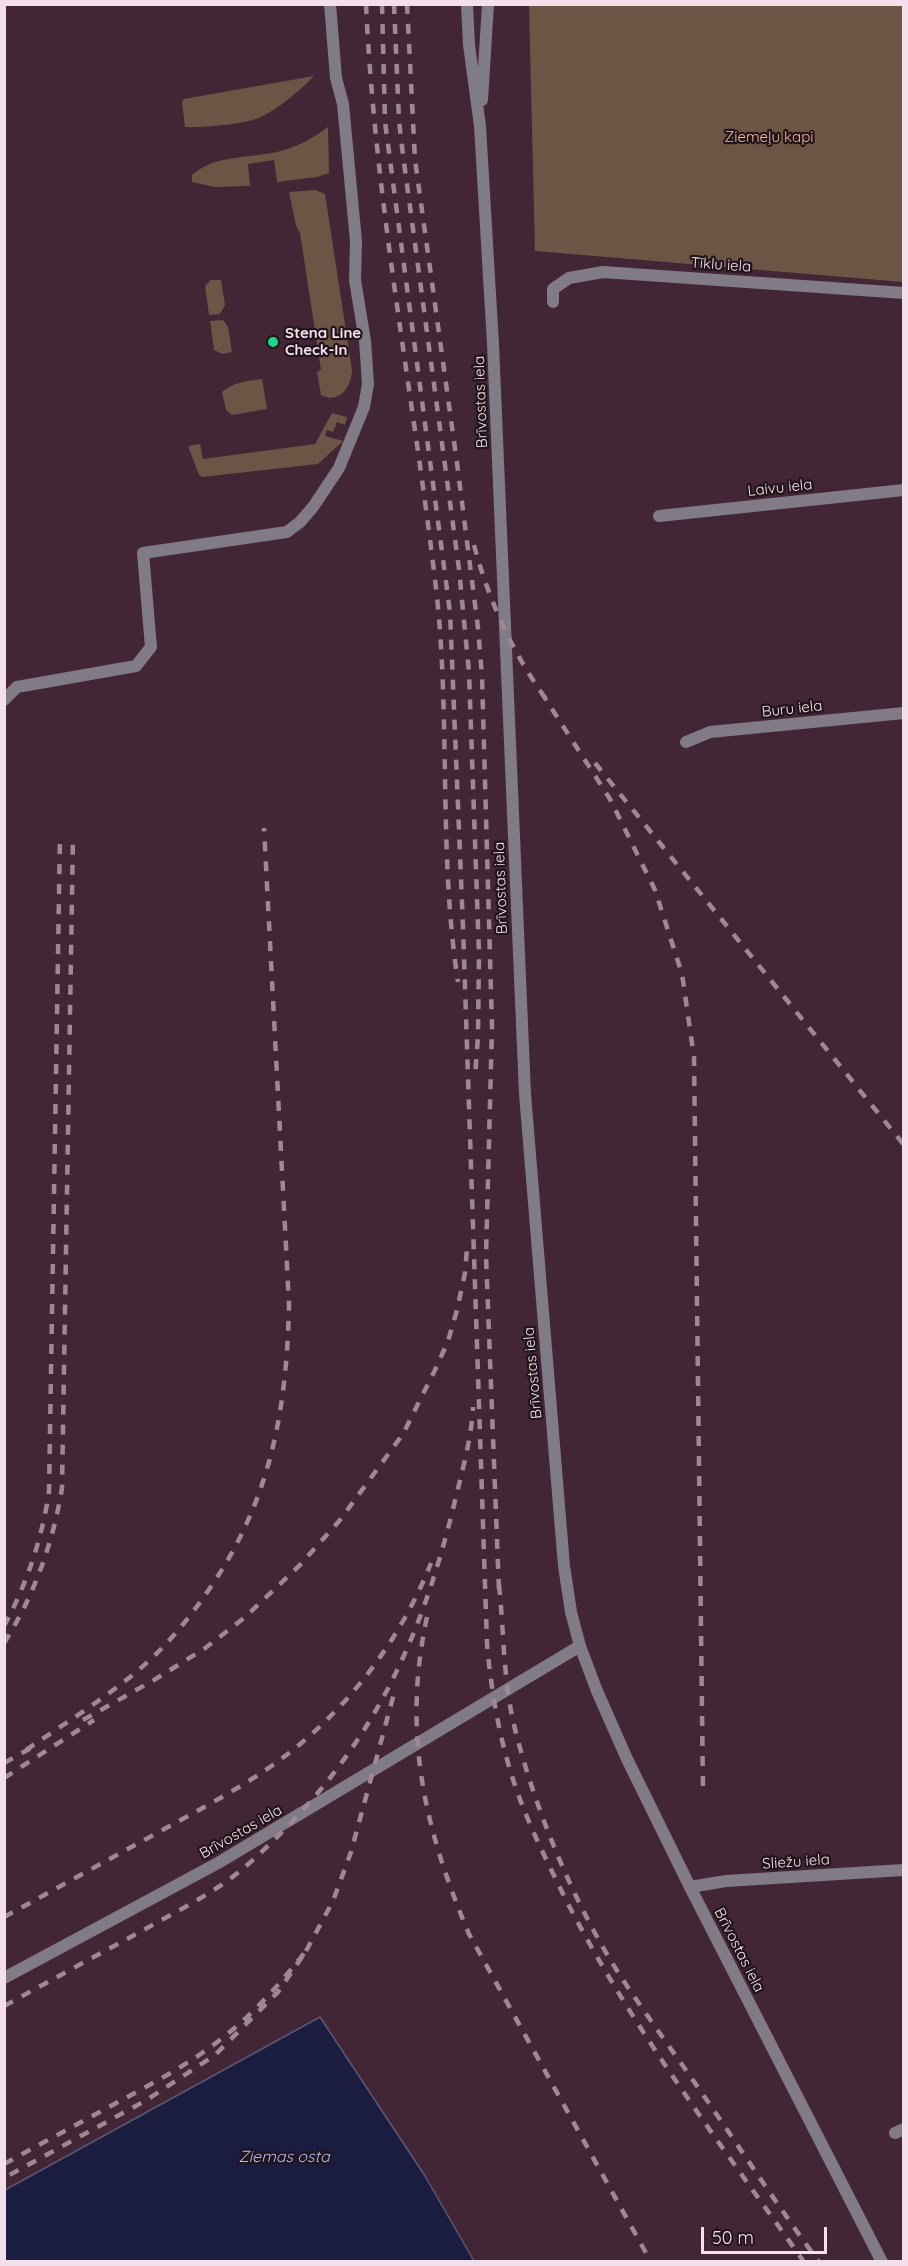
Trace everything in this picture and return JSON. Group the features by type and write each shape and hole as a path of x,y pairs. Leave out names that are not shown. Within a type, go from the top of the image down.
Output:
{"street":[{"path":"4,700 17,687 136,666 151,647 143,553 287,532 300,522 313,507 339,468 364,407 369,384 355,280 356,241 343,104 336,78 330,4"},
{"name":"Brīvostas iela","path":"467,4 480,126 493,344 525,1094 564,1566 571,1612 580,1646 597,1691 627,1760 882,2262"},
{"name":"Brīvostas iela","path":"480,126 488,4"},
{"name":"Tīklu iela","path":"553,302 553,289 569,278 603,273 903,293"},
{"name":"Laivu iela","path":"659,516 903,490"},
{"name":"Buru iela","path":"686,742 710,732 903,713"},
{"name":"Brīvostas iela","path":"4,1978 218,1863 580,1646"},
{"name":"Sliežu iela","path":"690,1887 734,1881 903,1870"}],"green space":[{"name":"Ziemeļu kapi","path":"529,5 903,5 903,282 535,251"},
{"path":"314,76 289,99 261,117 224,125 185,127 182,102 184,99"},
{"path":"328,127 329,173 317,177 277,182 274,160 248,164 250,186 215,187 192,182 192,175 211,164 284,150 304,142"},
{"path":"315,190 325,194 352,370 347,388 339,396 333,398 321,395 317,372 321,370 300,233 296,226 289,192"},
{"path":"211,280 221,280 225,305 220,314 209,315 205,286"},
{"path":"223,320 228,327 232,352 222,354 214,350 210,321"},
{"path":"262,379 267,409 232,415 226,410 222,392 236,384"},
{"path":"332,413 347,417 345,425 337,422 333,432 327,430 325,436 343,441 318,464 202,477 199,475 188,446 200,444 203,459 315,444"}],"water":[{"name":"Ziemas osta","path":"320,2017 425,2176 474,2261 5,2261 5,2190"}],"railway":[{"path":"366,4 386,224 436,588 443,687 448,884 458,982"},
{"path":"382,4 385,122 450,612 487,1644 496,1709 506,1757 522,1805 565,1898 591,1946 618,1993 678,2084 804,2262"},
{"path":"394,4 399,121 459,569 469,672 479,954 475,1077"},
{"path":"407,4 415,160 457,463 482,676 492,1027 486,1256 499,1591"},
{"path":"474,545 494,606 512,644 546,699"},
{"path":"541,692 610,799 655,890 682,974 694,1057 703,1790"},
{"path":"595,763 904,1145"},
{"path":"26,1750 121,1684 151,1659 183,1624 212,1585 249,1519 272,1451 284,1380 289,1304 264,828"},
{"path":"4,1626 20,1594 32,1560 49,1492 60,835"},
{"path":"4,1643 24,1607 41,1568 48,1549 62,1488 73,836"},
{"path":"83,1720 204,1649 244,1618 300,1565 340,1520 403,1434 435,1370 448,1341 457,1310 465,1273 467,1248"},
{"path":"4,2006 219,1886 238,1873 267,1847 319,1791 347,1755 371,1718 411,1640 441,1555 468,1445 473,1407"},
{"path":"4,1917 225,1795 270,1767 296,1747 321,1725 366,1677 402,1622 431,1563"},
{"path":"499,1585 506,1673 514,1725 533,1792 575,1894 591,1926 627,1986 819,2262"},
{"path":"427,1617 420,1659 417,1740 429,1817 453,1895 469,1934 651,2262"},
{"path":"306,1951 333,1901 351,1852 395,1690"},
{"path":"4,1778 94,1720"},
{"path":"4,1763 33,1747"},
{"path":"4,2164 191,2061 252,2012 306,1951 278,1992 215,2055 145,2101 4,2178"}],"place":[{"name":"Stena Line Check-In","path":"273,342"}]}
